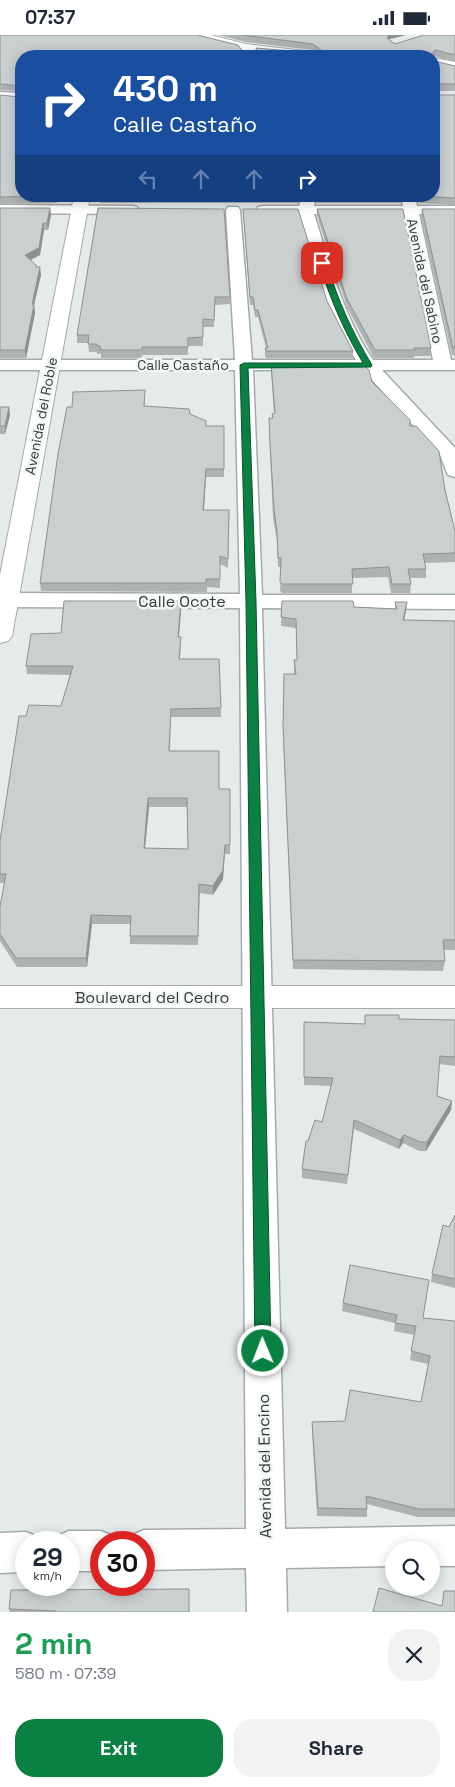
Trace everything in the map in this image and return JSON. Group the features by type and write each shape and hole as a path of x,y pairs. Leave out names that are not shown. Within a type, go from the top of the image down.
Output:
{"street":[{"path":"197,35 241,50"},
{"path":"440,63 455,66"},
{"path":"0,96 15,97"},
{"path":"0,209 81,203 147,210"},
{"name":"Avenida del Roble","path":"0,636 3,600 51,365 81,203"},
{"path":"454,465 442,445 368,365 347,330 334,299 307,203 409,203 455,210"},
{"name":"Avenida del Encino","path":"267,1612 251,602 244,365 224,210 307,203"},
{"name":"Avenida del Sabino","path":"409,203 449,365"},
{"name":"Calle Castaño","path":"0,365 449,365"},
{"name":"Calle Ocote","path":"3,600 455,602"},
{"name":"Boulevard del Cedro","path":"0,997 455,997"},
{"path":"155,1550 455,1546"},
{"path":"0,1553 15,1552"}],"building":[{"path":"0,35 197,35 238,45 242,50 15,50 15,85 0,84"},
{"path":"242,35 389,35 387,38 395,44 424,35 455,35 455,55 440,50 321,50 313,44"},
{"path":"256,48 280,50 257,50"},
{"path":"440,62 455,66 455,84 440,84"},
{"path":"0,95 15,96 15,197 0,197"},
{"path":"440,95 455,95 455,198 440,197"},
{"path":"0,208 50,208 47,223 43,223 39,248 25,255 36,267 40,267 25,350 0,350"},
{"path":"98,208 224,209 230,297 215,297 214,320 203,319 203,337 188,338 188,347 142,347 142,350 101,350 97,344 88,344 89,335 77,335"},
{"path":"243,209 298,209 327,301 353,351 266,351 265,348 268,348 258,310 255,310 253,297 250,297"},
{"path":"317,209 403,209 431,348 375,350 347,299"},
{"path":"422,209 455,209 455,347 453,348"},
{"path":"271,364 363,364 369,370 372,382 410,420 410,426 416,426 439,451 445,490 455,531 455,553 423,554 426,569 408,569 411,584 392,584 389,567 352,569 353,584 282,584 280,582 281,558 278,558 270,444 269,418 273,418 272,414 275,413"},
{"path":"145,390 144,406 189,409 190,414 206,421 206,426 224,426 224,469 206,469 203,510 229,510 228,559 220,556 220,579 206,579 206,583 40,583 58,454 67,407 72,407 73,392"},
{"path":"0,407 9,407 5,426 0,426"},
{"path":"64,601 181,601 178,637 181,637 179,659 219,659 221,708 171,709 169,751 219,751 219,789 230,789 230,845 225,845 223,870 213,886 199,884 198,936 130,936 131,916 91,915 86,958 16,958 0,934 0,907 6,874 0,874 0,841 19,716 26,716 29,705 61,706 73,666 26,666 31,634 61,633","holes":["148,798 187,798 188,849 144,848"]},
{"path":"282,601 353,601 354,607 397,609 395,602 407,602 403,620 455,621 455,940 443,940 445,961 293,960 283,726 284,674 296,674 294,660 297,660 296,619 281,617"},
{"path":"365,1015 399,1015 399,1019 455,1020 455,1057 440,1056 437,1096 452,1101 427,1142 420,1142 404,1135 400,1140 354,1120 348,1175 302,1169 306,1141 308,1141 315,1120 322,1122 333,1078 304,1077 304,1022 365,1024"},
{"path":"455,1215 455,1279 432,1274 443,1225 449,1227"},
{"path":"350,1265 429,1280 423,1318 455,1321 455,1509 419,1509 366,1496 367,1509 318,1508 312,1422 345,1421 350,1390 421,1402 430,1356 411,1351 416,1326 395,1323 397,1315 343,1303"},
{"path":"379,1588 385,1590 385,1596 407,1596 442,1606 444,1591 455,1591 455,1612 373,1612"},
{"path":"155,1589 189,1589 189,1612 56,1612 9,1609 11,1590 15,1590 15,1596 80,1596 80,1590 90,1590 90,1596 155,1596"}],"route":[{"path":"263,1351 251,602 244,365 368,365 347,330 322,263"}]}
